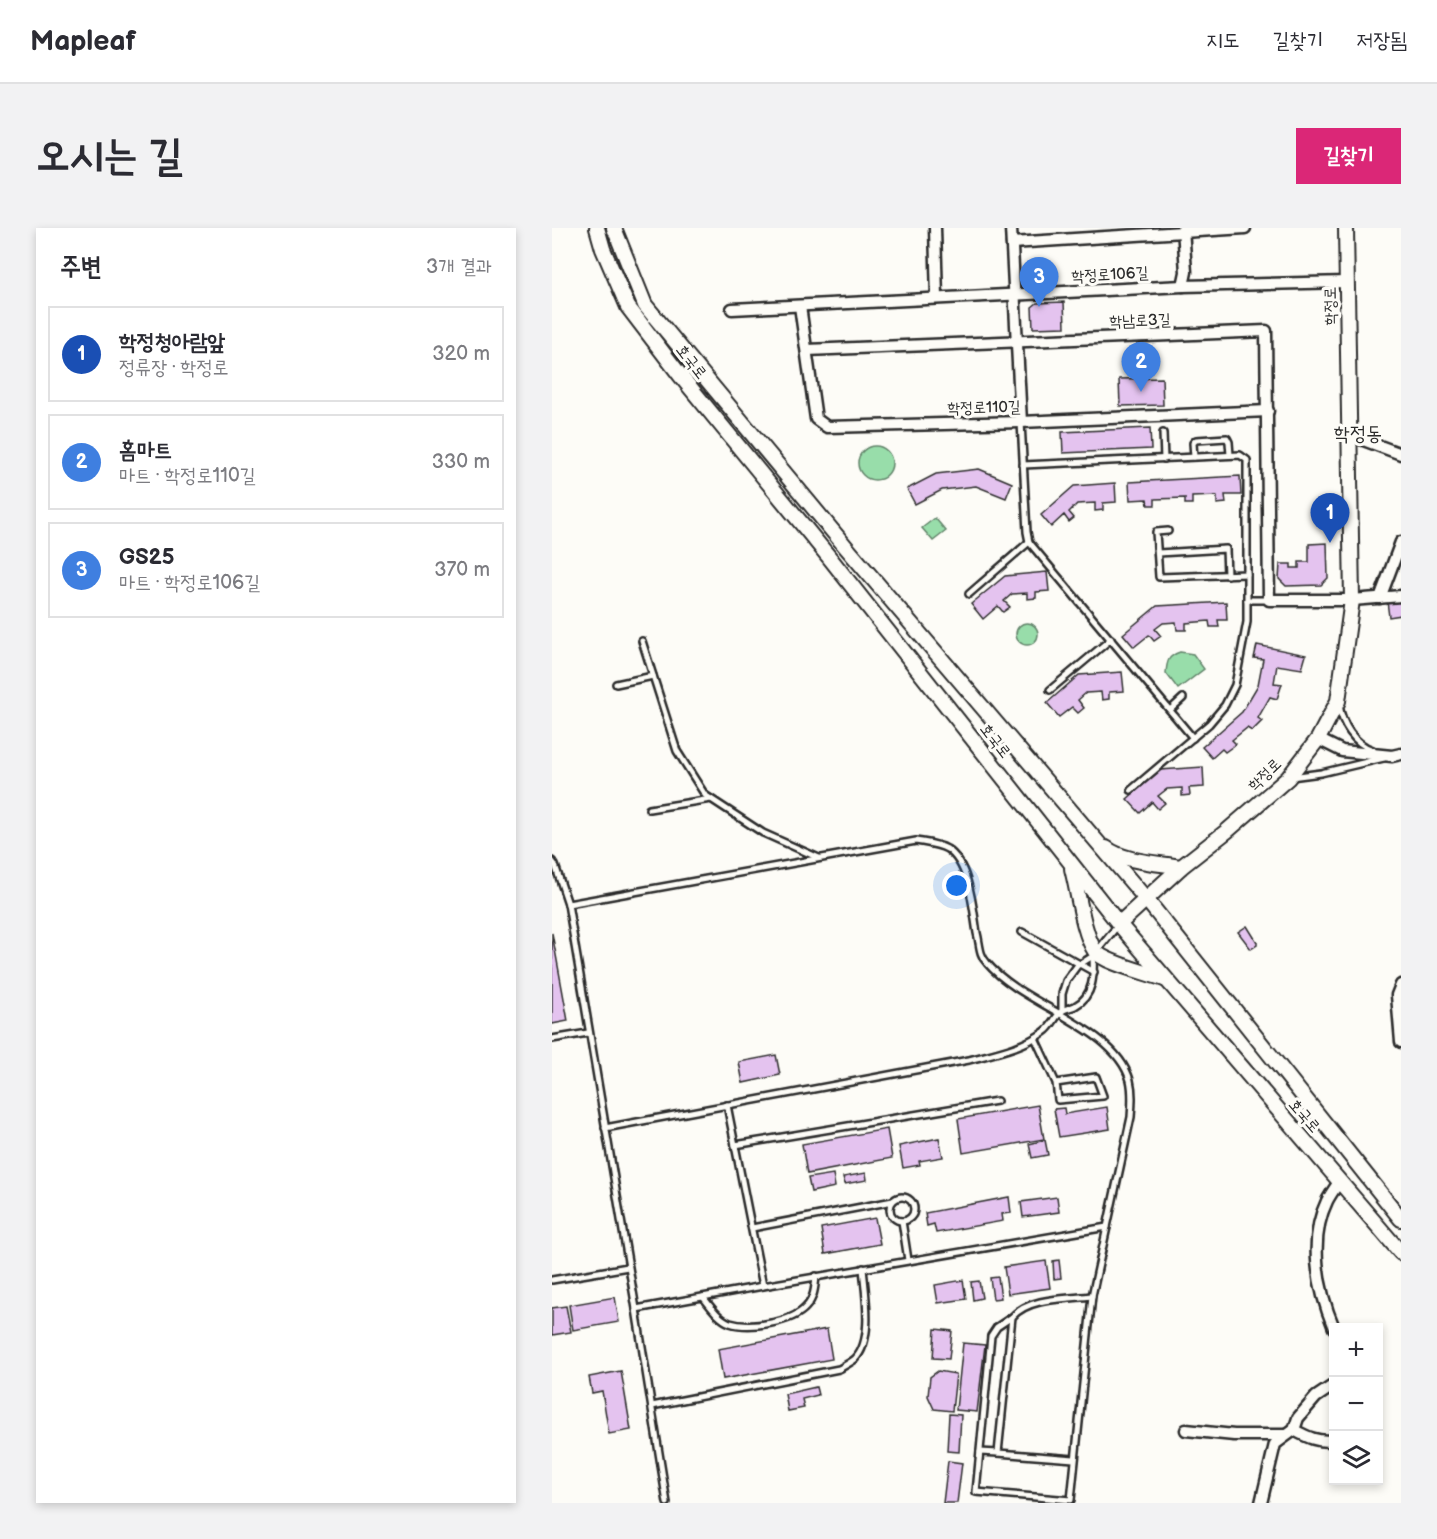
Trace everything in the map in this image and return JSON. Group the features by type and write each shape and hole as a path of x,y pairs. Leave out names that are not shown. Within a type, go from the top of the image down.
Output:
{"main road":[{"name":"호국로","path":"597,228 603,249 628,307 680,375 837,567 1119,924 1401,1253"},
{"name":"호국로","path":"614,228 645,304 853,555 1146,899 1399,1210"},
{"name":"학정로","path":"1119,924 1181,867 1288,778 1318,739 1338,701 1344,671 1352,600 1346,228"},
{"path":"1091,836 1112,852 1128,859 1181,867"},
{"path":"1070,862 1094,954 1116,964 1166,980"}],"street":[{"path":"935,228 937,298"},
{"path":"1011,228 1021,422"},
{"path":"1012,243 1102,233 1245,228"},
{"path":"1183,230 1186,272 1183,286"},
{"name":"학정로106길","path":"732,309 1183,286 1347,282"},
{"name":"학정로110길","path":"800,306 816,418 827,427 1021,422 1268,411"},
{"name":"학남로3길","path":"807,350 1266,331 1268,411"},
{"path":"1268,411 1269,600 1352,600 1401,596"},
{"path":"1350,435 1401,454"},
{"path":"1380,598 1401,542"},
{"path":"1318,739 1342,751 1396,755"},
{"path":"1401,986 1397,995 1401,1042"},
{"path":"1332,1323 1324,1302 1317,1252 1318,1228 1326,1202 1339,1182"},
{"path":"1261,1503 1275,1444 1290,1433 1304,1410 1316,1397 1329,1388"},
{"path":"1186,1430 1234,1435 1290,1433 1311,1439 1329,1441"}],"lane":[{"path":"1021,422 1029,542 1193,738"},
{"path":"1163,433 1164,459"},
{"path":"1194,457 1193,443 1196,440 1227,438 1230,442 1230,455"},
{"path":"1023,465 1230,455 1240,455 1246,460 1247,622 1234,686 1225,705 1209,724 1131,790"},
{"path":"1168,531 1156,532 1159,577 1247,574"},
{"path":"969,594 1029,542"},
{"path":"1158,553 1226,549 1227,575"},
{"path":"1247,600 1269,600"},
{"path":"1050,690 1111,639"},
{"path":"642,641 677,751 705,795 763,833 821,858"},
{"path":"616,684 653,676"},
{"path":"1170,710 1183,698"},
{"path":"1338,701 1341,716 1351,734 1367,748 1396,755"},
{"path":"1288,778 1321,773 1396,755"},
{"path":"649,809 711,798"},
{"path":"568,904 916,841 947,849 959,860 966,875 982,958 1015,988 1081,1025 1109,1048 1124,1067 1130,1080 1132,1095 1131,1117 1092,1296 1071,1501 976,1492 991,1336 996,1327 1012,1317 1018,1310 1031,1304 1092,1296"},
{"path":"552,861 568,904 667,1503"},
{"path":"1060,1013 1066,981 1081,963 1094,954 1119,924"},
{"path":"1022,932 1094,972"},
{"path":"605,1128 969,1060 1026,1043 1047,1030 1060,1013 1077,1005 1086,997 1092,985 1094,954"},
{"path":"552,1039 588,1033"},
{"path":"1035,1038 1056,1083 1058,1100 1103,1096 1096,1077 1056,1083"},
{"path":"735,1145 997,1101"},
{"path":"727,1106 763,1286"},
{"path":"752,1228 904,1197 913,1204 912,1216 902,1221 894,1218 890,1212 893,1201"},
{"path":"902,1221 908,1260"},
{"path":"636,1309 1107,1227"},
{"path":"552,1280 628,1267"},
{"path":"652,1406 838,1369 854,1359 864,1346 867,1323 863,1268"},
{"path":"703,1297 728,1323 743,1326 772,1323 795,1316 806,1307 814,1292 816,1276"},
{"path":"998,1453 1012,1317"},
{"path":"980,1452 1074,1459"}],"green space":[{"path":"875,446 887,451 892,463 887,475 875,480 863,475 858,463 863,451"},
{"path":"935,518 946,531 933,541 922,528"},
{"path":"1027,623 1037,630 1038,634 1031,644 1027,645 1017,638 1016,634 1023,624"},
{"path":"1180,652 1193,654 1204,669 1178,689 1166,673 1169,660"}],"building":[{"path":"1064,302 1065,327 1033,328 1032,307 1037,303"},
{"path":"1162,378 1163,405 1120,406 1119,379"},
{"path":"1150,428 1151,449 1063,453 1062,432"},
{"path":"979,469 1012,483 1006,498 976,486 942,490 915,504 907,489 936,474"},
{"path":"1240,476 1241,495 1225,495 1226,503 1217,504 1217,496 1192,497 1192,504 1185,504 1185,498 1155,499 1155,505 1148,505 1147,499 1130,500 1129,482"},
{"path":"1115,483 1116,502 1103,503 1103,510 1095,511 1095,503 1077,504 1069,512 1074,518 1069,522 1064,515 1051,527 1041,515 1074,486"},
{"path":"1327,543 1328,578 1321,585 1286,586 1279,579 1280,564 1291,564 1291,568 1299,568 1299,562 1309,562 1309,544"},
{"path":"1047,572 1049,591 1036,592 1036,598 1027,599 1027,593 1012,594 1004,601 1010,607 1003,612 998,606 983,619 971,604 1005,576"},
{"path":"1401,599 1401,615 1389,617 1387,601"},
{"path":"1226,602 1227,620 1218,620 1219,627 1210,627 1209,621 1186,623 1186,630 1177,630 1176,622 1163,623 1155,629 1161,636 1154,641 1149,635 1134,647 1123,634 1157,606"},
{"path":"1257,645 1306,655 1302,669 1277,665 1274,683 1282,684 1277,699 1270,697 1258,718 1262,721 1252,731 1247,728 1232,740 1236,744 1225,752 1222,749 1212,758 1202,747 1242,712 1258,685 1263,659 1254,658"},
{"path":"1122,672 1124,691 1109,692 1109,699 1102,700 1101,692 1086,693 1078,700 1084,708 1078,713 1072,707 1059,717 1047,703 1079,675"},
{"path":"1203,767 1204,787 1189,788 1190,795 1182,796 1182,788 1167,789 1158,796 1165,803 1158,809 1152,802 1140,813 1127,799 1160,770"},
{"path":"1247,926 1257,942 1257,945 1251,949 1238,932"},
{"path":"552,933 568,1021 552,1024"},
{"path":"776,1055 780,1075 743,1083 739,1062"},
{"path":"1038,1105 1044,1139 963,1153 958,1119"},
{"path":"1107,1107 1110,1129 1059,1137 1054,1109 1064,1108 1065,1114"},
{"path":"887,1129 892,1158 807,1174 802,1144"},
{"path":"939,1138 943,1157 919,1161 920,1165 903,1168 899,1146"},
{"path":"1045,1140 1048,1155 1032,1158 1029,1144"},
{"path":"866,1173 867,1180 845,1184 843,1177"},
{"path":"833,1174 835,1187 811,1192 808,1178"},
{"path":"1009,1197 1011,1213 1002,1214 1003,1221 936,1233 934,1224 927,1226 925,1213"},
{"path":"1057,1197 1059,1212 1023,1217 1021,1202"},
{"path":"875,1218 880,1244 825,1254 821,1228"},
{"path":"1059,1260 1061,1278 1054,1279 1053,1261"},
{"path":"1046,1261 1050,1288 1008,1294 1004,1267"},
{"path":"998,1277 1001,1298 993,1299 990,1278"},
{"path":"963,1280 966,1299 938,1303 935,1285"},
{"path":"979,1281 982,1298 973,1300 971,1282"},
{"path":"615,1297 619,1322 573,1330 569,1305"},
{"path":"566,1306 571,1332 552,1335 552,1308"},
{"path":"827,1329 832,1359 723,1379 718,1349"},
{"path":"935,1329 952,1331 949,1359 933,1358"},
{"path":"963,1343 985,1345 977,1412 956,1410"},
{"path":"621,1371 631,1430 609,1434 602,1391 592,1393 589,1377"},
{"path":"938,1371 956,1374 952,1411 934,1409 928,1396 930,1377"},
{"path":"816,1387 818,1395 802,1399 804,1408 788,1411 785,1394"},
{"path":"949,1414 961,1415 959,1452 947,1451"},
{"path":"948,1461 962,1463 957,1503 943,1503"}],"place":[{"name":"GS25","path":"1039,307"},
{"name":"홈마트","path":"1141,392"},
{"name":"학정청아람앞","path":"1330,543"}],"district":[{"name":"학정동","path":"1358,434"}]}
